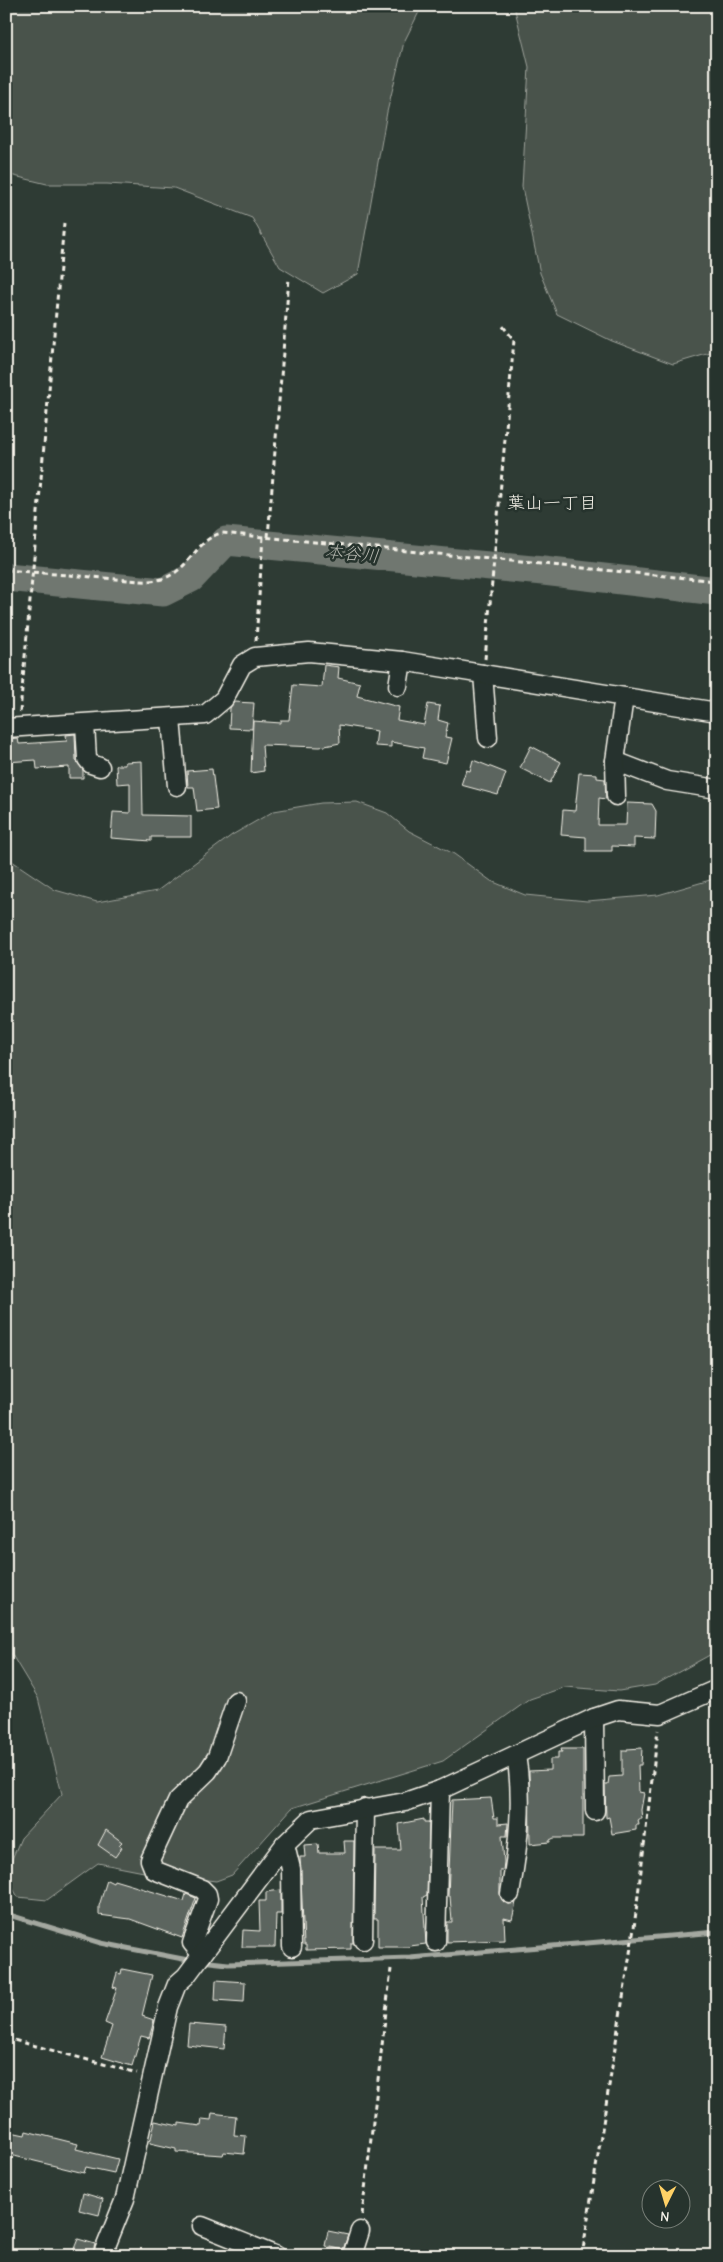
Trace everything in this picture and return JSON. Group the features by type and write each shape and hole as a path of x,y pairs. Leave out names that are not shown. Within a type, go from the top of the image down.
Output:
{"street":[{"path":"12,728 171,719 206,715 224,699 242,665 255,657 309,652 402,661 717,712"},
{"path":"398,686 402,661"},
{"path":"484,674 488,738"},
{"path":"616,796 615,761 624,696"},
{"path":"171,719 177,786"},
{"path":"85,724 87,760 91,764 100,767"},
{"path":"615,761 667,780 717,789"},
{"path":"102,2256 125,2199 168,2008 177,1984 186,1976 284,1844 312,1819 405,1802 440,1790 594,1718 618,1710 660,1714 717,1689"},
{"path":"202,1955 192,1943 208,1900 206,1894 202,1890 154,1870 150,1860 178,1800 208,1771 217,1757 236,1701"},
{"path":"594,1718 595,1810"},
{"path":"510,1894 519,1825 519,1772 516,1755"},
{"path":"436,1942 440,1790"},
{"path":"363,1940 365,1808"},
{"path":"284,1844 291,1869 292,1947"},
{"path":"202,2226 277,2256"},
{"path":"352,2256 360,2231"}],"path":[{"path":"12,728 32,572 64,223"},
{"path":"268,537 289,278"},
{"path":"484,674 514,340 502,325"},
{"path":"6,570 150,582 178,572 216,534 263,539 268,537 494,562 717,581"},
{"path":"255,657 263,539"},
{"path":"582,2256 634,1928 660,1714"},
{"path":"360,2231 391,1969"},
{"path":"6,2038 152,2077"}],"shaded area":[{"path":"6,6 422,6 404,42 387,112 358,274 323,293 280,267 252,218 174,188 107,184 47,184 6,174"},
{"path":"514,6 717,6 717,351 673,364 612,341 557,314 540,273 522,187 529,67"},
{"path":"357,802 387,813 409,831 454,854 491,881 525,895 587,901 658,895 717,878 717,1651 655,1685 619,1691 565,1687 530,1699 443,1761 292,1808 232,1875 216,1881 154,1874 98,1863 47,1900 18,1897 6,1877 6,1873 21,1838 62,1794 38,1698 9,1650 6,1621 6,857 55,890 97,902 157,891 232,835 274,811 321,803"}],"building":[{"path":"324,665 339,667 338,678 360,683 357,696 399,707 397,720 424,725 428,704 440,706 438,720 448,723 445,737 452,738 446,763 422,758 424,748 391,742 391,747 375,746 377,731 339,725 340,743 320,747 262,745 264,771 251,773 253,721 281,723 281,720 289,720 293,685 322,687"},
{"path":"234,702 254,703 252,729 229,728 230,708"},
{"path":"75,734 76,760 83,770 83,778 69,778 69,767 37,769 36,760 6,762 6,739 18,738 19,744 67,741 66,735"},
{"path":"531,746 561,762 550,783 520,768"},
{"path":"473,760 506,773 498,795 461,785 466,770 470,771"},
{"path":"142,761 143,815 191,816 191,837 151,837 151,841 111,838 113,812 130,813 130,783 117,784 116,765 125,765 125,762"},
{"path":"212,769 217,809 197,811 194,787 188,787 187,771"},
{"path":"579,773 597,774 597,778 605,779 606,799 599,798 598,825 626,825 627,803 652,804 656,811 655,839 634,838 634,847 612,846 612,851 586,851 586,837 561,835 563,810 575,811"},
{"path":"642,1748 641,1765 638,1765 639,1792 644,1793 641,1810 642,1819 638,1819 639,1825 636,1825 636,1830 612,1834 609,1817 606,1818 605,1784 608,1784 609,1777 622,1776 622,1751"},
{"path":"561,1749 583,1749 583,1838 554,1838 550,1842 530,1844 529,1771 550,1770 550,1759 558,1759 558,1752 562,1752"},
{"path":"491,1798 494,1818 498,1818 498,1824 508,1823 507,1836 502,1836 504,1862 503,1870 500,1870 500,1893 504,1902 509,1904 516,1902 512,1920 504,1918 505,1940 447,1942 447,1922 452,1922 450,1896 448,1896 452,1800"},
{"path":"424,1819 424,1822 429,1822 427,1895 423,1897 426,1944 410,1947 378,1947 378,1919 374,1919 375,1850 401,1850 399,1824"},
{"path":"106,1830 122,1842 119,1845 122,1847 115,1857 98,1845"},
{"path":"344,1841 354,1841 353,1943 351,1943 351,1949 306,1950 306,1945 304,1945 300,1857 305,1857 304,1845 318,1844 319,1853 345,1853"},
{"path":"107,1880 113,1883 114,1880 184,1901 186,1894 196,1898 182,1938 130,1919 99,1915 99,1906"},
{"path":"281,1890 281,1914 276,1914 275,1947 242,1947 243,1930 260,1931 259,1901 266,1901 266,1892"},
{"path":"122,1969 152,1975 142,2016 154,2020 149,2038 141,2036 132,2066 102,2057 112,2026 105,2023 117,1988 113,1987 117,1973 121,1974"},
{"path":"216,1980 245,1982 244,2002 215,2000"},
{"path":"189,2024 226,2027 224,2049 187,2045"},
{"path":"212,2113 236,2116 234,2135 246,2136 244,2154 224,2152 223,2155 176,2152 176,2149 150,2143 155,2121 179,2126 179,2123 201,2126 202,2119 211,2120"},
{"path":"6,2131 25,2135 26,2131 78,2144 76,2149 118,2159 114,2173 86,2167 84,2173 6,2154"},
{"path":"83,2193 103,2199 99,2215 79,2210"},
{"path":"328,2231 348,2235 343,2250 325,2246"},
{"path":"78,2239 95,2244 92,2256 71,2256"}],"waterway":[{"name":"本谷川","path":"6,577 163,592 191,578 226,541 543,571 717,591"},
{"path":"6,1914 101,1943 193,1961"},
{"path":"201,1961 228,1964 410,1958 717,1932"}],"district":[{"name":"葉山一丁目","path":"552,503"}]}
